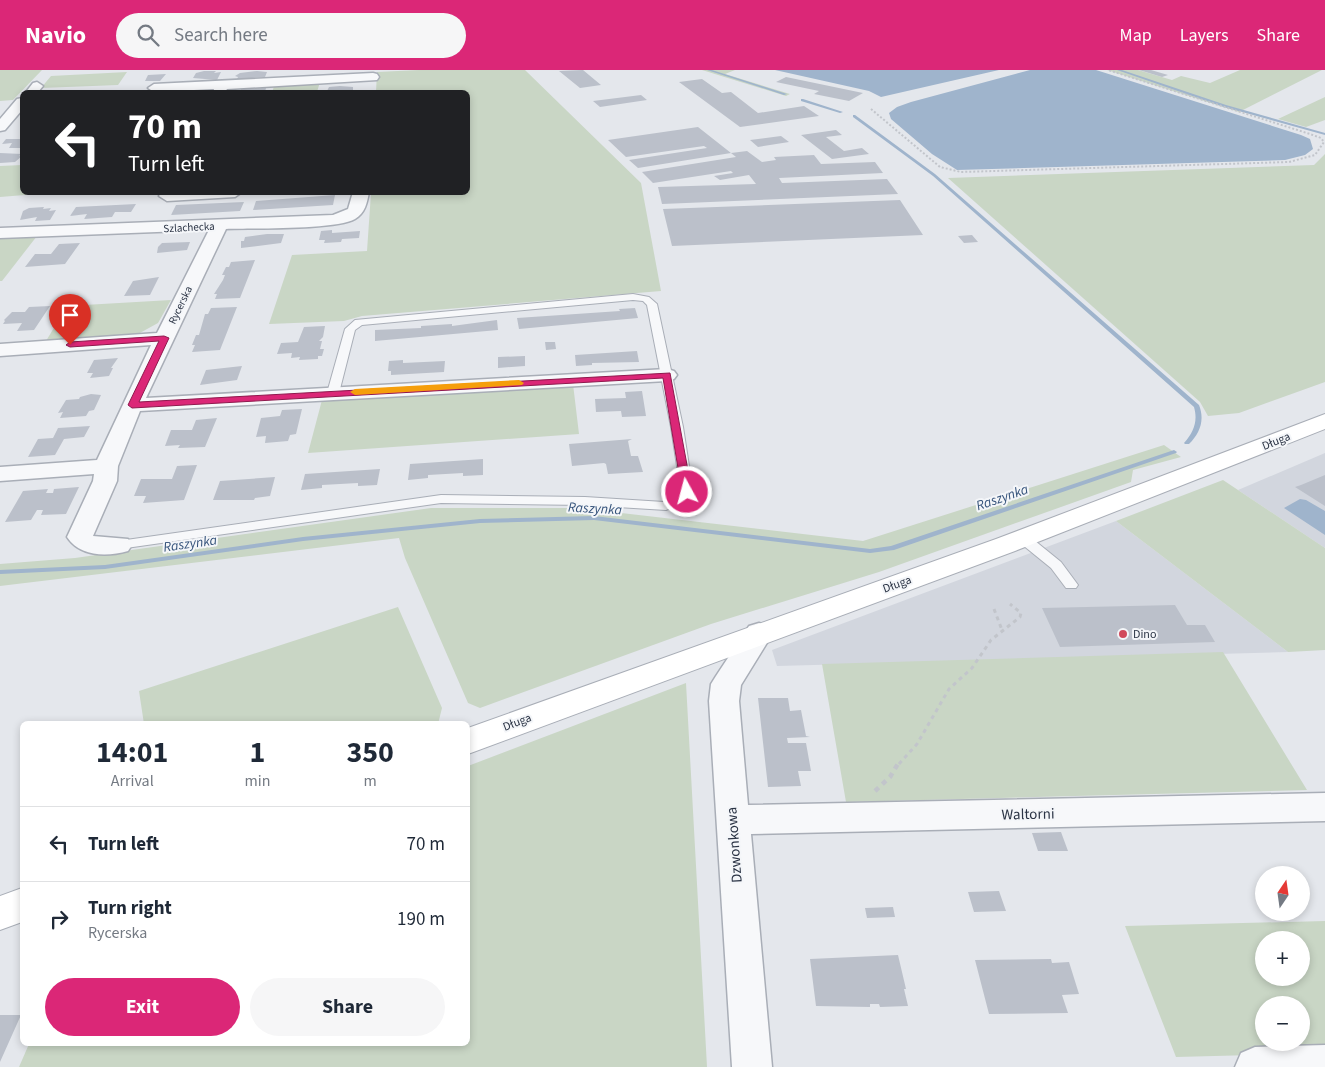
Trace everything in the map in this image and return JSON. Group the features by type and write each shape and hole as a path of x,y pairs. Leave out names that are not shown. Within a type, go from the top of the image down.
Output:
{"street":[{"path":"154,88 221,89 374,74 372,90"},
{"path":"0,127 20,104"},
{"path":"151,228 168,195"},
{"name":"Szlachecka","path":"0,234 219,226 338,219 348,216 360,208 361,195"},
{"name":"Rycerska","path":"119,545 92,545 83,542 80,537 105,482 106,466 132,405 219,226"},
{"path":"0,350 164,338"},
{"path":"132,405 667,375"},
{"name":"Długa","path":"470,740 759,633 1024,539 1325,421"},
{"path":"0,474 106,466"},
{"name":"Dzwonkowa","path":"752,1067 724,701 726,684 759,633"},
{"name":"Waltorni","path":"732,820 1325,807"},
{"path":"0,914 20,906"},
{"path":"1255,1067 1325,1065"}],"lane":[{"path":"119,545 442,499 585,501 666,506 675,504 684,498 687,487 667,375 652,304 646,299 633,297 359,322 350,329 333,393"},
{"path":"1024,539 1056,565 1070,585"}],"path":[{"path":"871,109 940,167 961,172 1289,162 1314,157 1324,142 1321,138 1310,134 1108,70"},
{"path":"861,818 860,806 890,777 902,758 916,744 949,689 972,668 986,646 1002,630 1020,617 1021,613 1010,604"},
{"path":"994,609 1002,630"}],"shaded area":[{"path":"1325,453 1325,548 1238,490"},
{"path":"1116,521 1288,652 777,666 772,650"}],"green space":[{"path":"0,70 42,70 23,90 20,90 20,93 13,100 0,101"},
{"path":"525,70 641,183 661,291 362,316 344,321 269,324 292,255 367,251 371,195 470,195 470,90 376,90 377,72"},
{"path":"702,70 735,70 725,74 790,94 786,96"},
{"path":"1107,70 1138,70 1172,80 1181,76 1210,83 1240,70 1322,70 1239,112"},
{"path":"127,72 118,85 41,88 51,76"},
{"path":"320,82 318,90 273,90 275,84"},
{"path":"1325,97 1325,120 1306,127 1278,119"},
{"path":"1325,154 1325,382 1239,413 1208,416 1200,402 948,178 1314,165"},
{"path":"20,165 20,195 24,195 0,197 0,166"},
{"path":"37,236 2,281 0,281 0,237"},
{"path":"171,300 158,323 138,334 46,341 67,306"},
{"path":"573,384 579,434 308,453 322,400"},
{"path":"1164,445 1181,457 1133,470 1131,482 879,572 711,624 480,708 468,703 405,558 399,538 0,586 0,564 75,558 431,508 578,508 863,541"},
{"path":"1223,480 1325,548 1325,650 1288,652 1116,521"},
{"path":"398,607 442,708 439,721 144,721 139,691"},
{"path":"1223,652 1307,790 846,802 822,664"},
{"path":"686,683 707,1067 19,1067 28,1046 470,1046 470,765"},
{"path":"1325,921 1325,1053 1176,1057 1125,926"}],"water":[{"path":"775,70 999,70 881,97 869,91"},
{"path":"1030,70 1096,70 1301,135 1310,139 1313,149 1305,155 1285,160 957,170 932,154 891,119 889,113 897,107 911,102"},
{"path":"1300,499 1306,500 1325,511 1325,535 1284,508"}],"building":[{"path":"583,70 601,85 580,88 559,71"},
{"path":"1139,70 1151,70 1168,75 1162,77"},
{"path":"204,71 221,72 217,80 193,78 196,73"},
{"path":"267,72 265,77 237,79 238,77 235,76 240,73"},
{"path":"166,74 160,81 145,81 148,75"},
{"path":"786,77 863,93 849,101 814,94 819,91 776,82"},
{"path":"702,79 722,93 731,92 758,113 804,106 819,116 740,127 679,82"},
{"path":"329,87 353,87 353,90 328,90"},
{"path":"266,88 266,90 241,89"},
{"path":"641,95 647,100 600,107 593,101"},
{"path":"698,127 731,153 638,168 629,160 707,148 704,146 626,157 608,140"},
{"path":"836,130 842,135 826,137 844,151 862,148 869,154 832,159 801,135"},
{"path":"781,136 789,142 758,147 750,140"},
{"path":"6,139 20,139 20,148 9,148 12,143 2,144"},
{"path":"747,151 762,162 776,160 774,157 814,155 821,164 875,162 883,173 779,178 782,183 887,179 898,194 662,204 658,187 756,184 749,175 720,180 714,176 733,173 731,171 653,183 642,172 736,157 731,153"},
{"path":"0,153 20,154 20,158 15,162 0,163"},
{"path":"335,195 333,205 253,210 256,201"},
{"path":"900,200 923,235 672,246 663,209"},
{"path":"244,202 240,211 171,215 176,205"},
{"path":"136,204 131,212 115,212 112,217 84,219 87,214 70,216 76,207"},
{"path":"44,207 43,209 51,208 49,211 56,210 50,220 35,221 37,217 20,220 23,211 29,208"},
{"path":"332,230 332,233 360,231 359,238 324,243 325,240 319,240 321,231"},
{"path":"284,234 281,243 241,248 241,241 244,241 245,237"},
{"path":"972,235 978,242 964,243 958,236"},
{"path":"190,242 187,250 157,253 158,247 162,243"},
{"path":"80,243 65,264 25,267 35,254 51,254 59,244"},
{"path":"255,260 240,298 215,299 217,294 214,294 225,275 222,275 231,262"},
{"path":"159,277 150,295 124,296 133,281"},
{"path":"50,306 34,330 17,331 22,323 3,324 4,320 12,312 25,312 29,307"},
{"path":"237,307 220,350 192,352 195,345 192,345 196,335 199,335 205,314 208,314 211,308"},
{"path":"635,308 638,318 519,329 517,318 620,311 619,309"},
{"path":"497,320 498,330 375,341 375,330 421,328 421,326 452,324 452,326"},
{"path":"325,326 323,337 319,341 322,341 320,349 324,349 322,356 318,356 318,359 299,360 300,357 291,358 292,353 277,354 281,343 298,342 304,327"},
{"path":"545,342 555,342 556,349 546,350"},
{"path":"637,351 639,362 592,363 592,365 576,366 575,355"},
{"path":"525,356 525,366 498,368 498,357"},
{"path":"118,358 111,368 113,368 109,376 90,378 93,373 87,373 94,360"},
{"path":"403,360 403,363 445,361 444,372 391,375 391,371 388,371 389,361"},
{"path":"242,366 237,380 200,385 206,370"},
{"path":"642,391 646,416 622,417 621,411 596,412 595,399 626,398 625,392"},
{"path":"91,394 101,395 94,410 89,411 86,416 60,418 63,412 58,413 66,400 79,399"},
{"path":"302,409 296,434 290,435 288,441 265,443 266,436 256,437 261,418 280,416 282,410"},
{"path":"217,418 205,447 178,448 180,445 165,446 171,430 192,430 196,420"},
{"path":"90,426 84,437 64,439 55,455 28,457 38,439 53,438 58,428"},
{"path":"632,439 628,441 631,456 638,456 643,472 608,474 606,464 604,463 572,466 569,444"},
{"path":"483,459 483,475 463,476 463,473 428,475 428,478 408,480 410,464"},
{"path":"197,465 184,500 143,503 146,496 134,496 141,479 172,479 177,466"},
{"path":"380,469 377,485 358,486 358,483 322,485 322,488 301,490 305,474"},
{"path":"1325,475 1325,506 1295,487 1301,485"},
{"path":"275,477 270,496 255,498 254,500 213,500 220,481"},
{"path":"79,487 66,514 41,515 43,510 37,510 31,520 5,522 23,491 48,489 46,493 53,493 54,489"},
{"name":"Dino","path":"1175,605 1187,625 1205,625 1215,642 1060,647 1042,608"},
{"path":"758,698 788,698 790,711 801,710 806,736 810,737 787,738 788,743 806,743 811,771 798,771 801,786 768,787"},
{"path":"1061,832 1068,851 1038,851 1032,833"},
{"path":"999,891 1006,911 974,912 968,892"},
{"path":"893,907 895,917 867,918 865,908"},
{"path":"898,955 908,1006 880,1007 879,1004 870,1004 870,1007 816,1006 810,959"},
{"path":"1051,959 1052,963 1069,962 1079,994 1062,995 1068,1013 989,1014 975,960"},
{"path":"0,1015 20,1015 20,1017 0,1062"}],"waterway":[{"name":"Raszynka","path":"709,70 785,94"},
{"path":"1119,70 1225,106 1325,134"},
{"name":"Raszynka","path":"802,100 841,112"},
{"name":"Raszynka","path":"854,116 934,175 1197,406 1198,426 1194,435 1187,443"},
{"name":"Raszynka","path":"0,572 105,567 303,539 480,521 594,518 870,551 892,548 1174,452"}],"slow traffic":[{"path":"355,392 519,383"}],"place":[{"name":"Dino","path":"1123,634"}],"route":[{"path":"70,345 164,338 132,405 667,375 680,442 687,492"}]}
